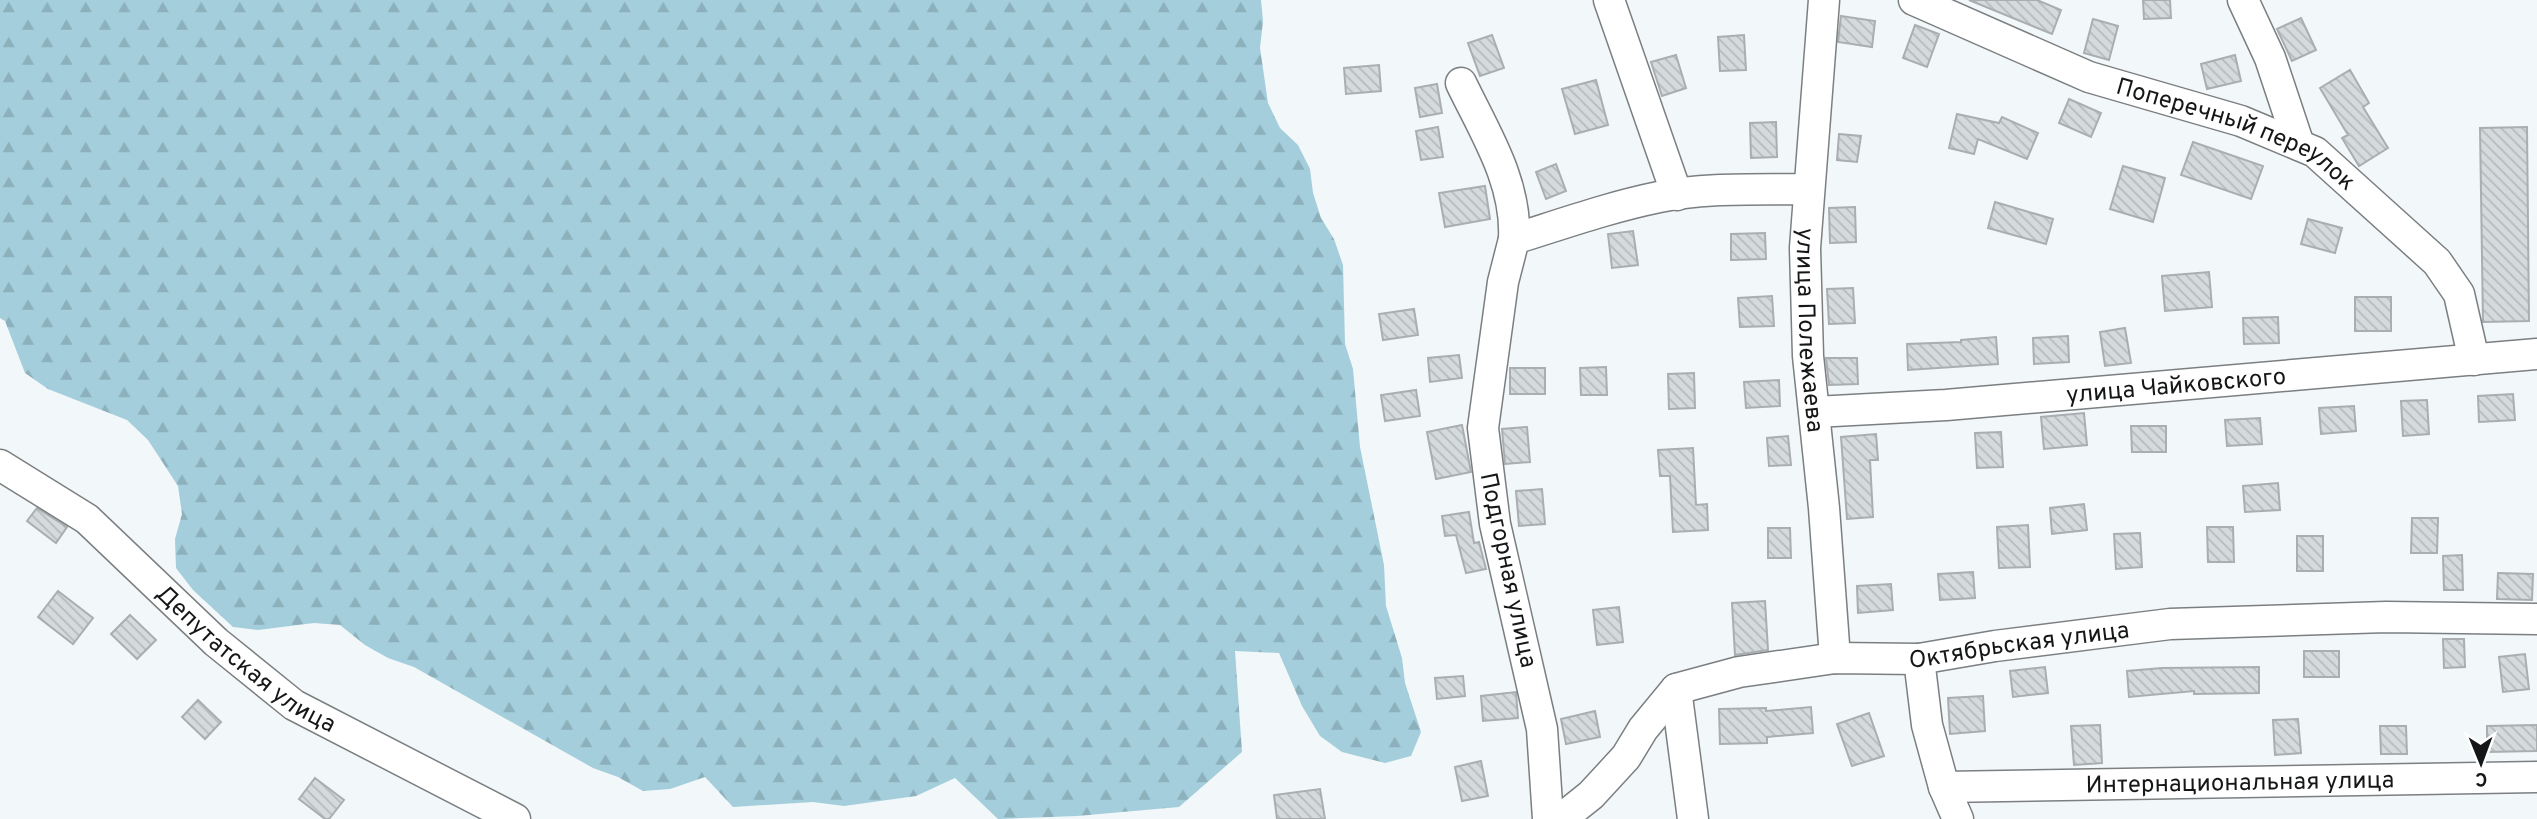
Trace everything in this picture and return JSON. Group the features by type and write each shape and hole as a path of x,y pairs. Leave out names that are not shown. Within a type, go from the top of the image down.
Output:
{"street":[{"path":"1609,0 1677,195"},
{"name":"улица Полежаева","path":"1824,0 1805,248 1808,356 1835,659"},
{"name":"Поперечный переулок","path":"1914,0 2088,77 2241,121 2315,152 2437,262 2459,294 2474,360"},
{"path":"2242,0 2270,58 2299,145"},
{"name":"Подгорная улица","path":"1461,83 1503,167 1515,216 1514,239 1503,282 1483,428 1495,524 1542,729 1548,819"},
{"path":"1514,239 1660,197 1719,191 1809,189"},
{"name":"улица Чайковского","path":"1815,412 1946,405 2537,354"},
{"name":"Депутатская улица","path":"0,466 87,519 216,642 294,705 515,819"},
{"name":"Октябрьская улица","path":"1676,690 1739,672 1835,659 1919,659 1995,646 2170,624 2386,617 2537,619"},
{"path":"1919,659 1927,725 1944,786 1958,819"},
{"path":"1561,819 1591,795 1626,757 1643,729 1676,690"},
{"path":"1676,690 1693,819"},
{"name":"Интернациональная улица","path":"1944,786 2537,777"}],"green space":[{"path":"0,0 1261,0 1263,21 1260,48 1268,103 1280,128 1298,145 1310,169 1313,193 1321,218 1334,239 1343,265 1345,344 1353,369 1360,447 1384,565 1386,606 1402,658 1405,683 1421,732 1411,756 1385,763 1342,752 1320,736 1302,706 1279,653 1235,651 1242,752 1179,807 1077,816 998,819 955,778 916,796 844,806 813,802 733,807 705,777 670,789 643,791 618,777 593,768 414,667 388,658 365,645 340,625 314,623 258,630 233,627 193,590 176,568 175,539 182,514 178,486 148,440 127,420 48,389 25,373 5,321 0,318"}],"building":[{"path":"1969,0 2037,0 2061,10 2052,34"},
{"path":"2143,0 2170,0 2171,18 2144,19"},
{"path":"1841,16 1875,21 1872,47 1838,42"},
{"path":"2301,18 2316,50 2292,61 2277,29"},
{"path":"2093,19 2118,26 2109,60 2084,53"},
{"path":"1915,25 1939,34 1927,67 1903,58"},
{"path":"1492,35 1504,68 1480,76 1468,43"},
{"path":"1744,35 1746,70 1720,71 1718,37"},
{"path":"1676,55 1686,88 1662,96 1651,62"},
{"path":"2235,55 2241,81 2207,89 2201,64"},
{"path":"1379,65 1381,91 1346,94 1344,68"},
{"path":"2350,70 2369,103 2363,107 2388,148 2359,166 2342,138 2348,135 2320,88"},
{"path":"1596,80 1608,125 1575,134 1562,89"},
{"path":"1437,84 1442,113 1420,117 1415,88"},
{"path":"2069,99 2101,113 2091,137 2059,123"},
{"path":"1957,114 1999,123 2002,117 2038,133 2027,159 1978,139 1974,154 1949,148"},
{"path":"1776,122 1777,157 1751,158 1750,123"},
{"path":"1438,127 1443,157 1421,160 1416,131"},
{"path":"2527,127 2529,321 2483,322 2480,128"},
{"path":"1839,134 1861,136 1857,162 1837,160"},
{"path":"2193,142 2263,166 2251,199 2181,175"},
{"path":"1556,164 1566,191 1546,199 1536,172"},
{"path":"2123,166 2165,178 2153,222 2110,209"},
{"path":"1485,186 1490,219 1445,227 1439,193"},
{"path":"1995,202 2053,219 2046,244 1988,228"},
{"path":"1855,207 1856,242 1830,243 1829,208"},
{"path":"2308,219 2342,228 2335,253 2301,244"},
{"path":"1633,231 1638,265 1612,268 1608,234"},
{"path":"1765,233 1766,259 1731,260 1731,234"},
{"path":"2209,272 2212,307 2165,311 2162,276"},
{"path":"1853,288 1855,323 1829,324 1827,289"},
{"path":"1772,296 1774,326 1740,327 1738,298"},
{"path":"2355,297 2391,297 2391,331 2355,331"},
{"path":"1414,309 1418,335 1383,340 1379,314"},
{"path":"2278,317 2279,343 2244,344 2243,318"},
{"path":"2125,328 2131,363 2105,366 2100,332"},
{"path":"2068,336 2069,362 2034,364 2033,338"},
{"path":"1996,337 1998,364 1908,370 1907,344 1961,342"},
{"path":"1459,355 1462,378 1430,382 1428,358"},
{"path":"1826,358 1857,358 1858,384 1829,385"},
{"path":"1606,367 1607,395 1581,395 1580,368"},
{"path":"1510,368 1545,368 1545,394 1510,394"},
{"path":"1694,373 1695,408 1669,409 1668,374"},
{"path":"1779,380 1780,406 1746,408 1744,382"},
{"path":"1416,390 1420,416 1385,421 1381,395"},
{"path":"2513,394 2515,420 2479,422 2478,396"},
{"path":"2427,400 2429,434 2403,436 2401,401"},
{"path":"2354,406 2356,431 2321,434 2319,408"},
{"path":"2084,413 2087,445 2044,449 2041,417"},
{"path":"2260,418 2262,444 2227,446 2225,420"},
{"path":"1462,425 1471,472 1436,479 1427,432"},
{"path":"2131,426 2166,426 2166,452 2132,452"},
{"path":"1527,427 1530,462 1505,464 1502,429"},
{"path":"2001,432 2003,467 1977,468 1975,433"},
{"path":"1876,434 1878,460 1870,460 1873,517 1847,519 1841,437"},
{"path":"1788,436 1791,465 1769,466 1767,438"},
{"path":"1693,448 1696,505 1707,504 1708,530 1673,532 1670,476 1660,476 1658,450"},
{"path":"2278,483 2280,510 2245,512 2243,486"},
{"path":"1542,489 1545,524 1519,526 1516,491"},
{"path":"2084,504 2087,530 2052,534 2050,508"},
{"path":"37,508 67,527 56,543 27,521"},
{"path":"1469,512 1474,543 1479,542 1486,569 1466,573 1456,535 1445,536 1442,516"},
{"path":"2412,518 2438,518 2437,553 2411,553"},
{"path":"2028,525 2030,567 1999,568 1997,527"},
{"path":"2207,527 2233,527 2234,562 2208,562"},
{"path":"1768,528 1790,528 1791,558 1768,558"},
{"path":"2140,533 2142,567 2116,569 2114,534"},
{"path":"2297,536 2323,536 2323,571 2297,571"},
{"path":"2462,555 2463,590 2444,590 2443,556"},
{"path":"1973,572 1975,598 1940,600 1938,574"},
{"path":"2498,573 2533,574 2532,600 2497,599"},
{"path":"1891,584 1893,610 1858,613 1857,586"},
{"path":"58,591 93,618 73,644 38,617"},
{"path":"1765,601 1768,650 1735,655 1732,603"},
{"path":"1619,607 1623,642 1597,645 1593,610"},
{"path":"130,615 156,640 137,659 111,634"},
{"path":"2443,639 2464,639 2465,667 2444,668"},
{"path":"2304,651 2339,651 2339,677 2304,677"},
{"path":"2525,654 2529,689 2503,692 2499,657"},
{"path":"2045,667 2048,693 2013,697 2010,671"},
{"path":"2259,667 2259,693 2194,694 2194,691 2129,697 2127,671"},
{"path":"1463,676 1465,696 1437,699 1435,678"},
{"path":"1516,692 1518,718 1483,721 1481,696"},
{"path":"1983,696 1985,731 1950,734 1948,698"},
{"path":"198,700 221,722 205,739 182,717"},
{"path":"1811,707 1813,733 1767,737 1767,743 1720,744 1719,709 1766,708 1766,711"},
{"path":"1595,711 1600,737 1566,744 1561,719"},
{"path":"1869,713 1884,756 1852,766 1837,724"},
{"path":"2298,719 2301,753 2275,755 2273,720"},
{"path":"2100,725 2102,763 2074,765 2071,726"},
{"path":"2537,725 2537,751 2487,752 2487,726"},
{"path":"2380,726 2406,726 2407,754 2381,754"},
{"path":"1481,761 1488,796 1462,801 1455,767"},
{"path":"315,778 344,800 329,819 325,819 299,799"},
{"path":"1320,789 1325,819 1277,819 1274,795"}]}
